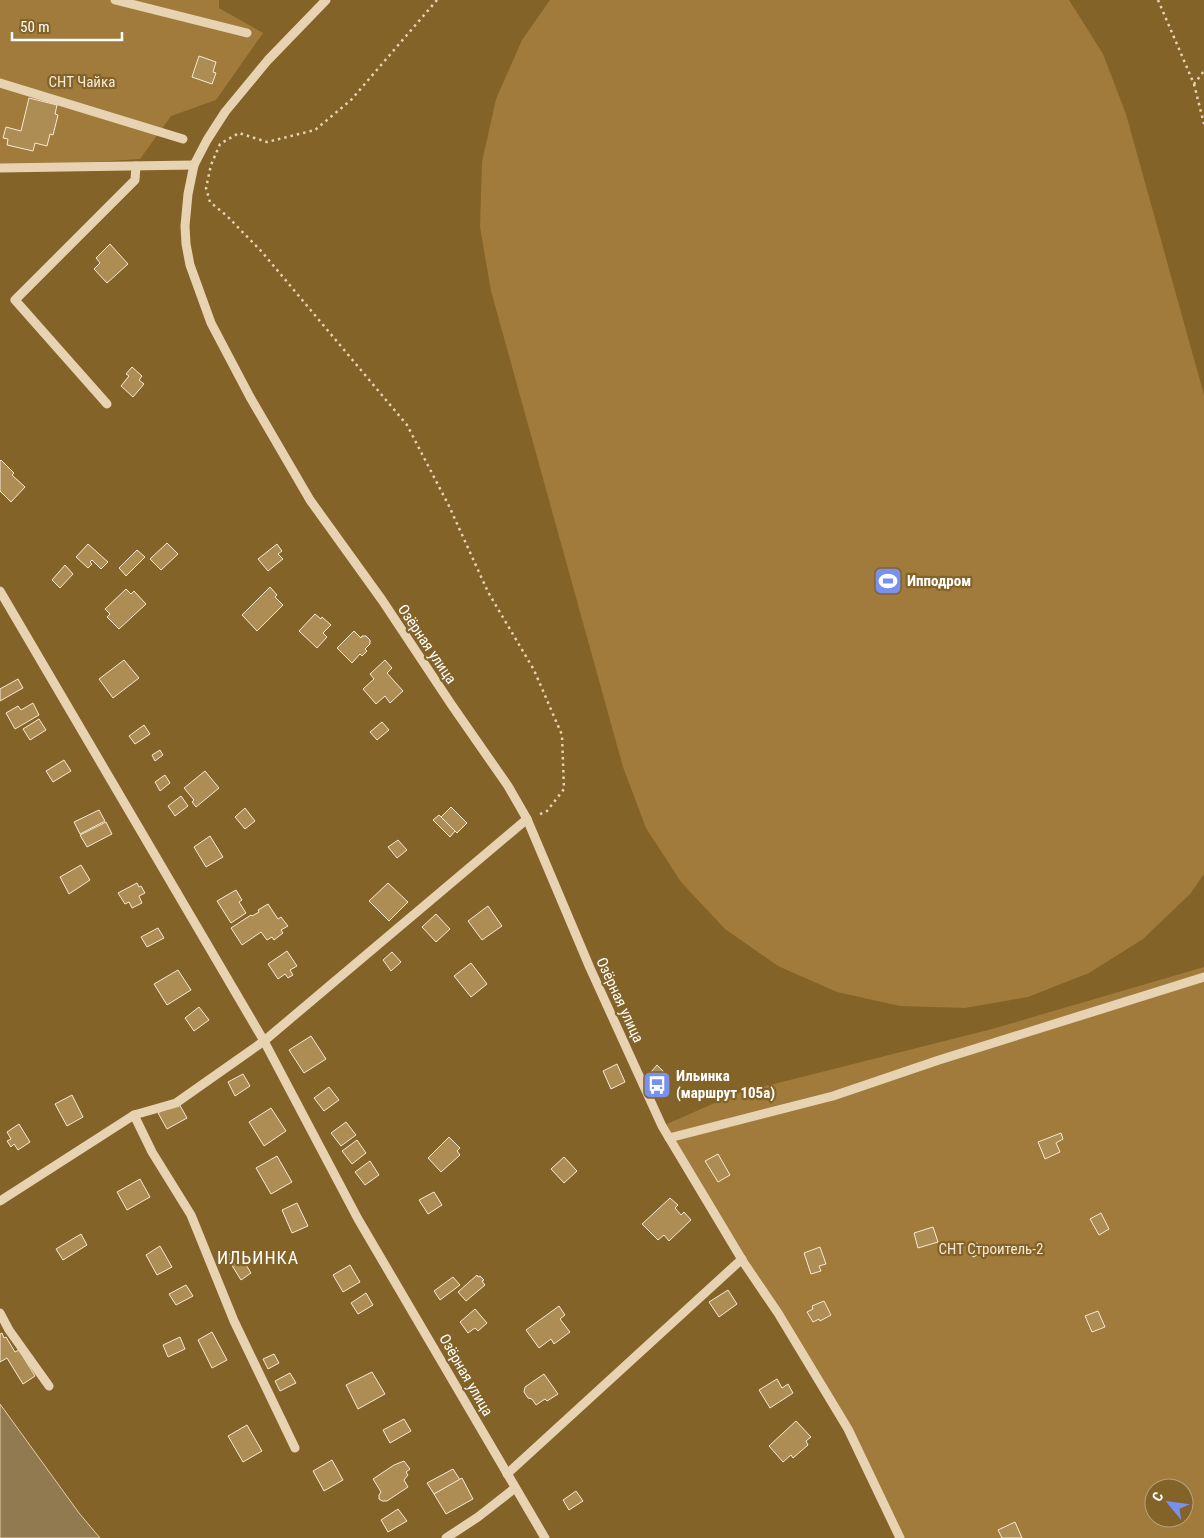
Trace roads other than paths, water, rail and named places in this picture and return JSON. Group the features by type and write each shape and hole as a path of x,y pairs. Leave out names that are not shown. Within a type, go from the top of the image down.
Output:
{"street":[{"path":"115,0 247,33"},
{"name":"Озёрная улица","path":"326,0 268,60 225,112 194,165 188,194 185,226 190,265 216,331 250,397 310,500 382,600 508,786 527,819 590,968 662,1126 848,1429 900,1538"},
{"path":"0,83 183,139"},
{"path":"0,168 194,165"},
{"path":"107,404 15,300 135,180 136,166"},
{"name":"Озёрная улица","path":"0,590 264,1041 358,1219 545,1538"},
{"path":"0,1201 134,1115 176,1103 264,1041 527,819"},
{"path":"669,1138 833,1096 967,1051 1204,977"},
{"path":"134,1115 152,1152 191,1215 234,1321 295,1448"},
{"path":"508,1474 742,1259"},
{"path":"0,1313 9,1330 49,1386"},
{"path":"446,1538 515,1488"}],"place":[{"name":"Ипподром","path":"888,581"},
{"name":"Ильинка (маршрут 105а)","path":"657,1085"}],"district":[{"name":"ИЛЬИНКА","path":"258,1257"}],"park label":[{"name":"СНТ Чайка","path":"82,82"},
{"name":"СНТ Строитель-2","path":"991,1249"}]}
